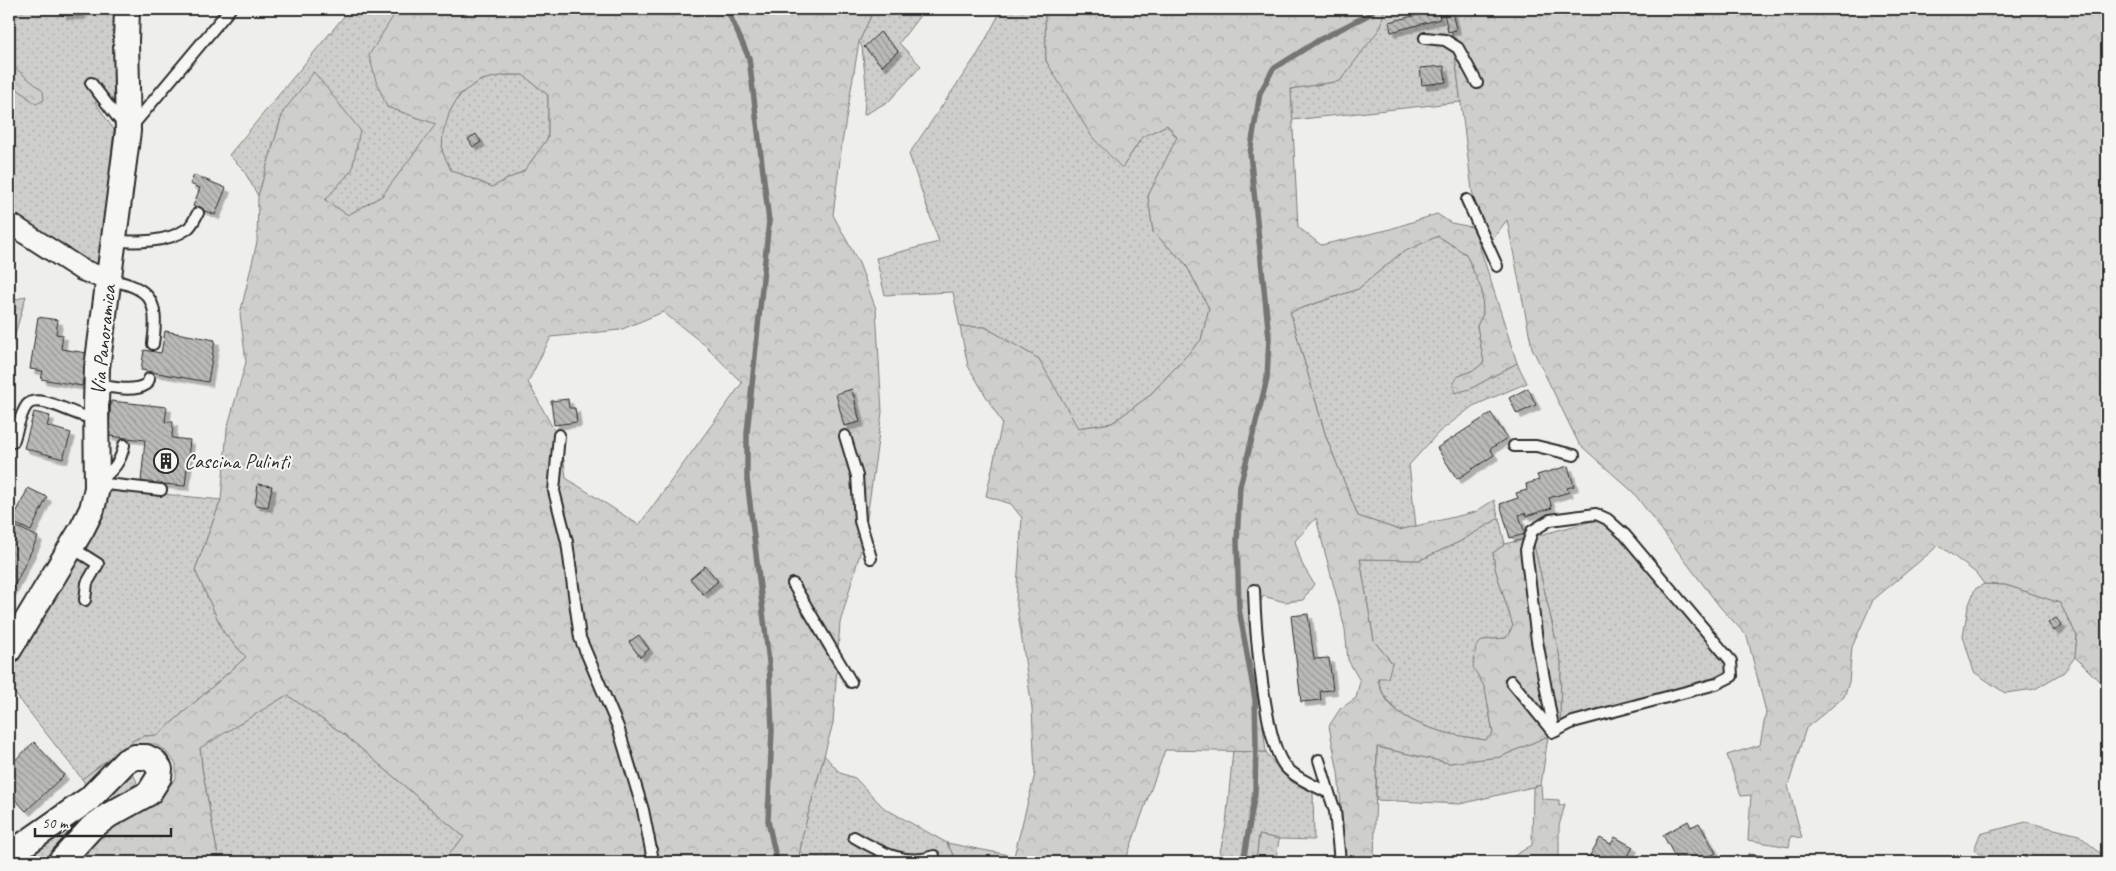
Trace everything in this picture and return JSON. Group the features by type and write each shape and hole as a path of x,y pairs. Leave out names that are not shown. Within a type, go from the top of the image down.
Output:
{"street":[{"name":"Via Panoramica","path":"12,638 71,547 92,509 97,484 96,385 128,131 126,41 128,9"},
{"path":"9,223 82,270 109,280"},
{"path":"9,855 89,799 126,761 135,757 146,757 154,761 160,769 160,777 149,793 90,828 60,862"}],"lane":[{"path":"92,83 128,131 230,9"},
{"path":"1425,38 1445,40 1458,48 1477,83"},
{"path":"1467,200 1497,266"},
{"path":"115,241 140,242 173,235 189,228 198,213"},
{"path":"109,280 136,286 148,296 155,308 156,318 153,344"},
{"path":"96,385 131,389 141,388 147,384 149,378"},
{"path":"14,442 26,407 30,402 37,401 55,405 83,416 96,416"},
{"path":"559,435 554,490 567,542 580,638 618,727 643,810 652,855"},
{"path":"845,436 857,476 860,521 871,558"},
{"path":"97,484 115,468 122,455 124,445"},
{"path":"1514,446 1536,446 1574,455"},
{"path":"97,484 161,490"},
{"path":"1596,514 1607,519 1625,535 1730,662 1732,676 1716,684 1573,722 1554,732 1537,641 1526,550 1532,532 1550,520 1596,514"},
{"path":"71,547 98,564 87,583 85,600"},
{"path":"793,584 851,682"},
{"path":"1254,590 1255,618 1271,735 1284,765 1305,782 1329,793"},
{"path":"1511,681 1554,732"},
{"path":"1319,760 1335,811 1340,862"},
{"path":"854,838 889,856 921,861 934,856"}],"green space":[{"path":"9,9 116,9 115,104 95,102 114,130 99,267 78,259 9,216 9,82 36,104 9,63"},
{"path":"350,9 410,9 394,15 387,107 437,124 382,196 348,215 324,200 352,170 283,112 258,196 243,169 229,155"},
{"path":"410,9 874,9 859,42 842,143 833,215 859,263 876,309 882,412 864,539 840,623 833,723 803,833 798,862 441,862 464,837 345,735 287,695 200,748 219,862 72,862 104,831 157,801 176,778 176,764 163,749 154,744 144,744 122,754 86,785 82,779 134,740 144,736 158,735 246,657 224,633 195,570 221,500 227,429 246,362 240,314 257,242 258,196 283,112 314,72 360,130 352,170 325,200 348,215 382,196 436,124 387,107 376,81 369,55 394,15","holes":["506,75 523,75 548,95 548,138 524,171 492,187 451,170 442,151 443,133 450,111 460,94 481,80","663,312 706,346 742,383 639,525 566,478 562,445 528,382 551,337 620,330"]},
{"path":"874,9 925,9 899,43 921,66 889,101 864,115 866,84 862,47 859,42"},
{"path":"1002,9 1045,9 1046,61 1122,168 1142,137 1167,125 1177,138 1148,196 1153,232 1185,263 1209,308 1201,340 1149,396 1112,423 1077,428 1039,359 985,327 960,327 953,292 885,295 876,258 939,242 909,154 979,52"},
{"path":"1045,9 1384,9 1381,27 1340,81 1291,89 1298,227 1321,245 1387,230 1437,214 1451,223 1472,227 1476,235 1517,363 1470,389 1455,393 1453,386 1457,377 1476,369 1484,362 1477,326 1483,314 1482,291 1466,254 1438,236 1401,253 1358,289 1290,312 1326,437 1358,516 1399,530 1475,512 1494,500 1499,518 1459,542 1420,560 1360,559 1374,641 1392,663 1388,678 1378,678 1383,694 1392,706 1405,717 1454,735 1486,740 1493,733 1485,688 1473,667 1476,646 1483,640 1506,638 1513,626 1495,568 1493,553 1505,544 1532,537 1561,662 1560,721 1554,725 1548,736 1500,757 1449,763 1377,747 1374,862 1346,862 1338,772 1329,726 1340,709 1356,698 1360,681 1348,660 1345,629 1316,518 1295,541 1302,564 1314,584 1303,600 1285,602 1263,596 1251,625 1266,752 1165,750 1125,862 957,862 947,843 1014,856 1035,774 1032,708 1016,600 1022,518 1011,504 986,496 1002,423 968,366 960,327 985,327 1039,359 1078,428 1112,423 1149,396 1201,340 1209,308 1185,263 1153,232 1148,196 1177,137 1167,125 1142,137 1122,168 1092,137 1046,61"},
{"path":"1384,9 1449,9 1461,102 1292,120 1291,89 1340,81 1380,27"},
{"path":"1449,9 2107,9 2107,689 2075,657 2077,636 2060,603 2006,585 1984,584 1976,573 1939,545 1873,600 1852,647 1849,682 1844,697 1806,728 1788,786 1802,838 1791,836 1789,847 1748,840 1751,795 1741,796 1727,755 1760,745 1766,712 1747,636 1720,607 1633,492 1579,444 1532,348 1507,220 1491,241 1476,208 1472,190"},
{"path":"9,63 43,91 44,100 36,104 9,82"},
{"path":"506,75 523,75 548,95 548,138 524,171 492,187 451,170 442,149 442,139 447,117 465,90 473,84 486,79"},
{"path":"1438,236 1466,254 1482,290 1483,314 1477,326 1484,362 1476,369 1457,377 1470,389 1517,363 1527,383 1473,406 1439,432 1409,465 1416,526 1399,530 1358,516 1326,437 1290,312 1358,289 1401,253"},
{"path":"26,296 9,355 9,302"},
{"path":"105,488 221,500 195,570 224,633 246,657 158,735 144,736 134,740 82,779 9,686 9,676 104,513"},
{"path":"1499,518 1505,544 1493,553 1495,568 1513,626 1506,638 1483,640 1474,667 1485,688 1493,733 1486,740 1454,735 1420,724 1392,706 1383,693 1378,677 1392,663 1374,641 1360,559 1420,560 1459,542"},
{"path":"1600,519 1622,537 1728,665 1725,672 1717,677 1560,721 1561,662 1532,537"},
{"path":"1984,584 2006,585 2060,603 2077,636 2075,657 2064,672 2035,689 2005,693 1974,672 1963,636 1968,607 1975,589"},
{"path":"287,695 345,735 464,837 441,862 219,862 200,747"},
{"path":"1548,736 1541,785 1460,804 1376,800 1377,747 1449,763 1500,757"},
{"path":"1233,750 1266,752 1276,766 1291,781 1313,792 1314,840 1279,839 1259,835 1257,854 1251,862 1218,862 1226,824"},
{"path":"824,755 840,773 855,778 884,808 947,843 957,862 798,862 803,833"},
{"path":"134,776 137,782 62,841 47,862 15,862"},
{"path":"1541,785 1542,799 1559,800 1559,806 1565,804 1559,826 1559,862 1504,862 1532,845 1533,787"},
{"path":"2026,822 2079,835 2107,859 2107,862 1993,862 1974,850 1980,834"},
{"path":"1259,835 1279,839 1277,853 1272,862 1251,862 1257,854"}],"building":[{"path":"62,9 81,9 81,15 62,15"},
{"path":"1438,10 1440,19 1391,32 1389,22"},
{"path":"1452,11 1456,30 1448,32 1444,13"},
{"path":"880,32 898,51 882,66 864,47"},
{"path":"1444,66 1446,82 1422,85 1420,68"},
{"path":"476,134 481,142 473,147 468,139"},
{"path":"194,175 226,188 215,215 193,206 200,188 190,184"},
{"path":"38,317 58,320 56,334 63,335 61,349 87,353 82,386 41,379 43,371 30,369"},
{"path":"165,331 215,340 208,382 141,370 144,350 161,353"},
{"path":"1528,388 1536,405 1517,414 1509,398"},
{"path":"852,389 860,422 844,426 836,394"},
{"path":"568,399 569,408 575,408 577,422 554,425 551,401"},
{"name":"Cascina Pulintì","path":"111,401 167,407 165,422 173,422 172,438 190,440 185,486 141,482 145,440 108,436"},
{"path":"34,412 50,416 47,426 71,433 63,459 24,448"},
{"path":"1491,413 1507,438 1490,449 1494,455 1457,479 1437,448"},
{"path":"1568,466 1574,486 1567,488 1569,492 1549,498 1552,508 1526,516 1525,513 1519,515 1525,534 1510,538 1500,504 1518,498 1516,493 1527,490 1526,484 1539,480 1537,475"},
{"path":"258,484 272,486 268,507 255,505"},
{"path":"28,488 47,497 31,531 12,522"},
{"path":"11,524 38,537 12,591 9,590 9,527"},
{"path":"705,566 718,581 703,594 690,579"},
{"path":"1308,614 1314,659 1329,658 1333,690 1320,691 1321,700 1301,702 1291,616"},
{"path":"2056,618 2062,625 2054,631 2048,623"},
{"path":"639,635 649,649 640,657 629,642"},
{"path":"34,742 64,775 26,811 9,793 9,766"},
{"path":"1688,821 1691,827 1699,823 1716,853 1698,862 1678,862 1663,835"},
{"path":"1615,837 1633,847 1624,862 1586,862 1600,838 1611,844"},
{"path":"1748,854 1764,856 1763,862 1747,862"}],"waterway":[{"path":"727,9 749,58 769,221 747,433 747,479 769,662 772,730 768,821 777,862"},
{"path":"1243,862 1255,793 1256,743 1255,699 1239,609 1237,540 1240,486 1267,379 1269,337 1250,153 1260,93 1273,69 1319,40 1372,13"}],"place":[{"name":"Cascina Pulintì","path":"166,461"}]}
